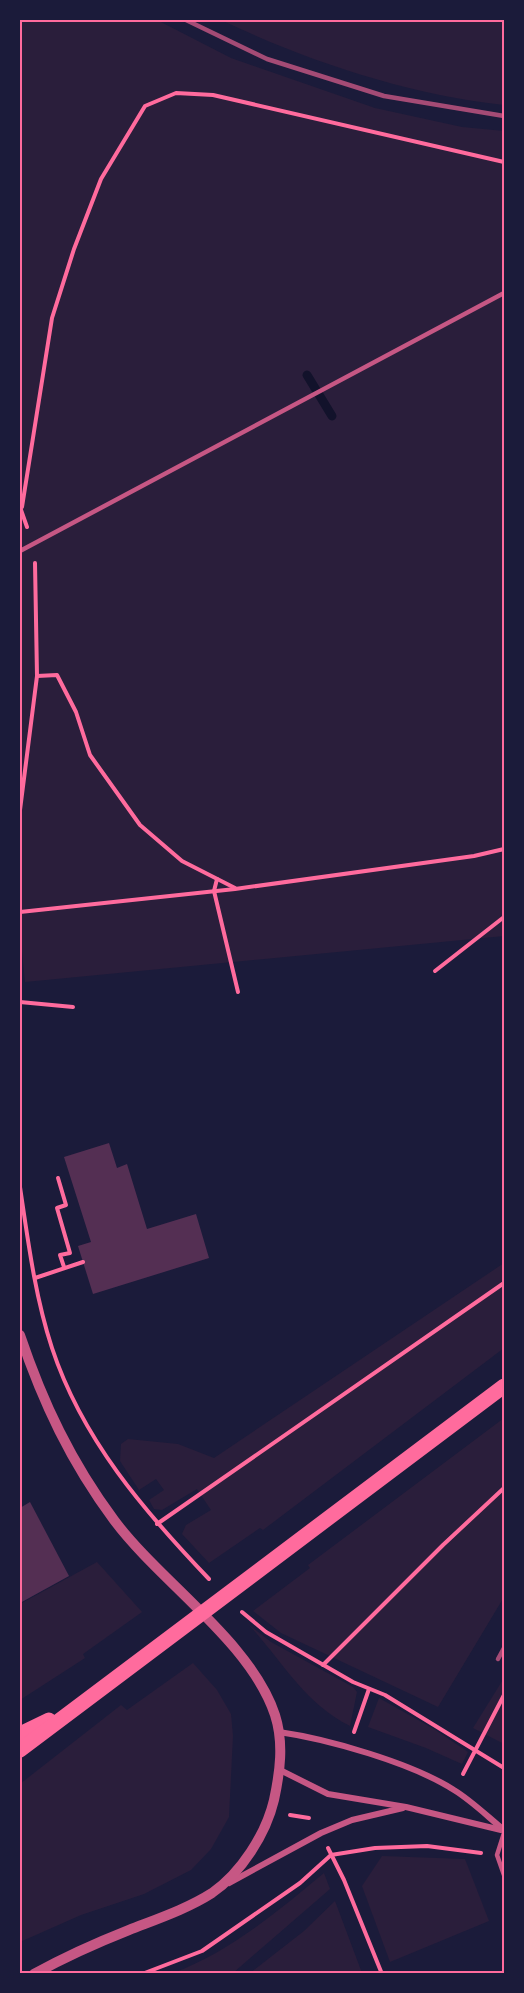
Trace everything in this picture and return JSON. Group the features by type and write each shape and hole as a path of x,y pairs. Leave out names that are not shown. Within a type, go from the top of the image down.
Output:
{"main road":[{"path":"20,1750 504,1386"},
{"path":"20,1734 76,1708"}],"street":[{"path":"20,1335 36,1382 65,1447 93,1490 116,1522 162,1576 236,1650 260,1685 274,1714 279,1732 280,1770 271,1813 263,1833 248,1855 213,1892"},
{"path":"279,1732 317,1737 431,1777 455,1791 504,1831"},
{"path":"280,1770 328,1794 406,1807 504,1831"},
{"path":"34,1974 65,1957 179,1910 321,1833 352,1820 406,1807"}],"lane":[{"path":"20,551 504,293"},
{"path":"504,1831 497,1855 504,1875"}],"path":[{"path":"22,507 55,308 74,249 101,179 145,106 176,93 213,95 504,162"},
{"path":"20,810 37,676 35,567 31,545"},
{"path":"37,676 57,675 75,712 90,755 140,825 182,861 235,889"},
{"path":"20,912 235,889 474,856 504,849"},
{"path":"217,879 214,891 238,992"},
{"path":"435,971 504,917"},
{"path":"20,1002 73,1007"},
{"path":"58,1178 66,1205 57,1208 70,1252 60,1255 64,1267"},
{"path":"20,1187 35,1278 52,1347 90,1433 118,1475 157,1524 504,1283"},
{"path":"35,1278 83,1262"},
{"path":"323,1665 442,1545 504,1488"},
{"path":"267,1632 323,1665 385,1695 504,1768"},
{"path":"455,1791 504,1695"},
{"path":"142,1974 202,1951 300,1883 331,1855 375,1848 427,1846 497,1855"},
{"path":"331,1855 344,1880 382,1974"}],"shaded area":[{"path":"20,20 157,20 231,58 375,108 462,127 504,131 504,936 25,982 20,932"},
{"path":"221,20 504,20 504,105 431,93 359,74 289,49"},
{"path":"504,1263 504,1348 263,1530 260,1528 209,1563 182,1534 186,1525 211,1510 197,1489 162,1510 154,1509 149,1500 164,1490 156,1479 139,1490 120,1461 121,1444 128,1439 178,1444 214,1458"},
{"path":"504,1418 504,1597 438,1707 281,1633 253,1611 310,1568 308,1565"},
{"path":"97,1562 142,1612 83,1654 85,1658 20,1700 20,1604"},
{"path":"249,1625 271,1642 353,1687 357,1692 350,1726 334,1717 307,1694"},
{"path":"193,1663 217,1690 231,1714 233,1736 229,1817 211,1849 191,1870 144,1894 81,1915 20,1942 20,1784 121,1705 127,1710"},
{"path":"504,1678 504,1744 473,1728"},
{"path":"379,1698 434,1729 468,1752 462,1764 368,1727"},
{"path":"382,1856 465,1859 489,1921 390,1962 362,1886"},
{"path":"324,1873 330,1889 233,1973 173,1973 234,1942 271,1916"},
{"path":"335,1901 362,1973 250,1973 304,1931"}],"building":[{"path":"109,1143 117,1168 127,1164 147,1229 196,1214 209,1258 93,1294 78,1246 91,1242 64,1157"},
{"path":"30,1502 69,1576 20,1603 20,1508"}],"waterway":[{"path":"307,375 332,416"}],"railway":[{"path":"186,20 267,59 384,96 504,116"},
{"path":"498,1659 504,1648"}]}
